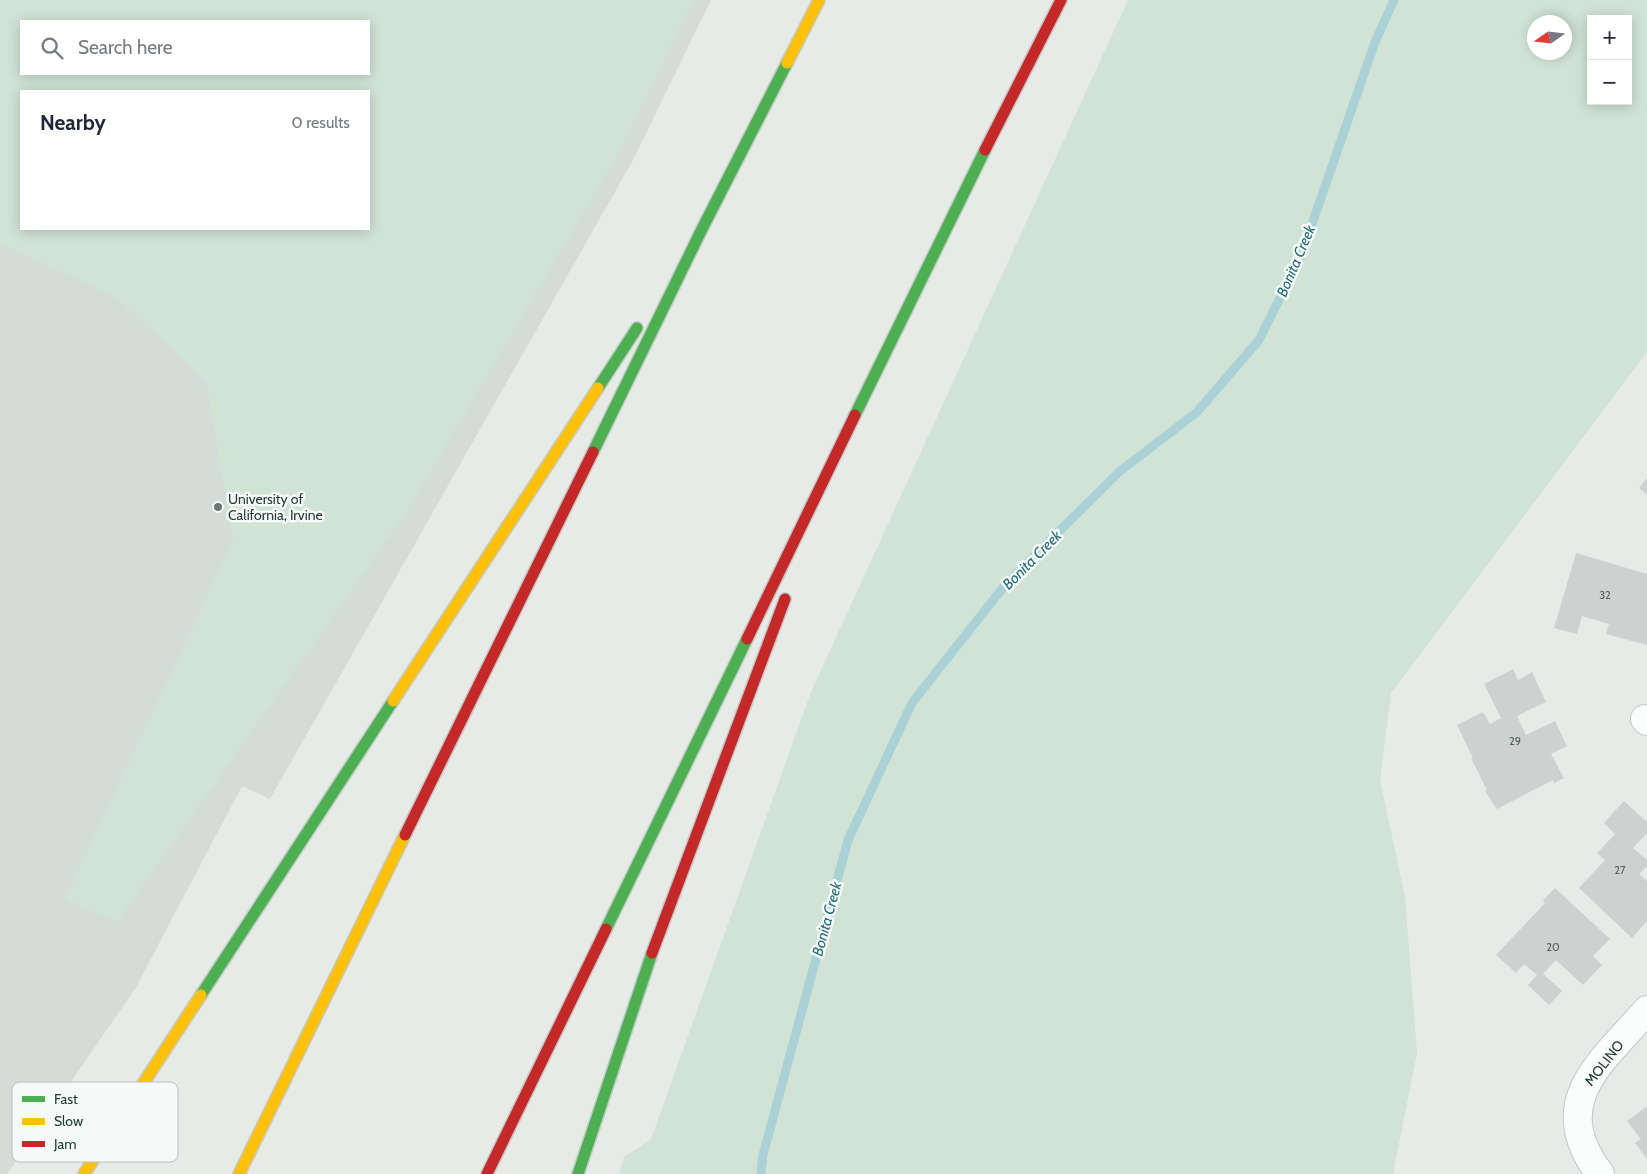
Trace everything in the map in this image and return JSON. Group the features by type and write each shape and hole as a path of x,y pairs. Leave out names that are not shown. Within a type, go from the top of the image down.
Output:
{"highway":[{"path":"239,1174 702,229 819,0"},
{"path":"487,1174 970,180 1061,0"},
{"path":"144,1082 702,229"},
{"path":"806,546 848,434"},
{"path":"578,1174 641,982 788,592"},
{"path":"84,1174 92,1162"}],"street":[{"name":"MOLINO","path":"1600,1174 1583,1148 1576,1123 1578,1100 1588,1078 1647,1010"}],"shaded area":[{"name":"University of California, Irvine","path":"0,0 711,0 633,160 270,799 242,786 135,989 71,1082 12,1082 12,1162 15,1162 7,1174 0,1174"}],"green space":[{"path":"0,0 694,0 616,157 404,516 117,922 65,899 233,541 206,381 115,297 0,243"},
{"path":"1128,0 1647,0 1647,352 1391,693 1380,780 1405,897 1417,1053 1393,1174 619,1174 624,1157 651,1139 811,692"}],"building":[{"path":"1647,478 1647,495 1639,488"},
{"path":"1576,553 1647,574 1647,645 1606,634 1609,624 1582,616 1577,634 1554,628"},
{"path":"1513,669 1518,680 1532,672 1546,702 1517,716 1526,735 1555,721 1567,746 1551,754 1564,778 1554,783 1553,780 1497,809 1485,791 1487,790 1457,725 1483,712 1490,724 1501,718 1484,684"},
{"path":"1624,801 1647,822 1647,833 1633,848 1647,860 1647,866 1639,874 1647,881 1647,921 1632,938 1579,888 1605,860 1597,853 1615,834 1604,823"},
{"path":"1555,888 1610,939 1593,956 1602,965 1583,985 1556,960 1543,974 1562,991 1549,1005 1528,985 1537,975 1524,964 1516,973 1496,955 1545,903 1543,900"},
{"path":"1647,1106 1647,1159 1635,1143 1641,1139 1627,1121"}],"waterway":[{"name":"Bonita Creek","path":"761,1174 763,1155 848,840 912,703 1005,585 1119,472 1197,412 1259,340 1301,256 1375,42 1394,0"}],"traffic: fast":[{"path":"593,452 702,229 787,63"},
{"path":"855,415 985,150"},
{"path":"598,388 637,328"},
{"path":"606,929 747,639"},
{"path":"201,995 393,701"},
{"path":"578,1174 652,953"}],"traffic: slow":[{"path":"787,63 819,0"},
{"path":"393,701 598,388"},
{"path":"239,1174 405,835"},
{"path":"144,1082 201,995"},
{"path":"84,1174 92,1162"}],"traffic: jam":[{"path":"985,150 1061,0"},
{"path":"747,639 855,415"},
{"path":"405,835 593,452"},
{"path":"652,953 785,599"},
{"path":"487,1174 606,929"}],"place":[{"name":"University of California, Irvine","path":"218,507"}]}
